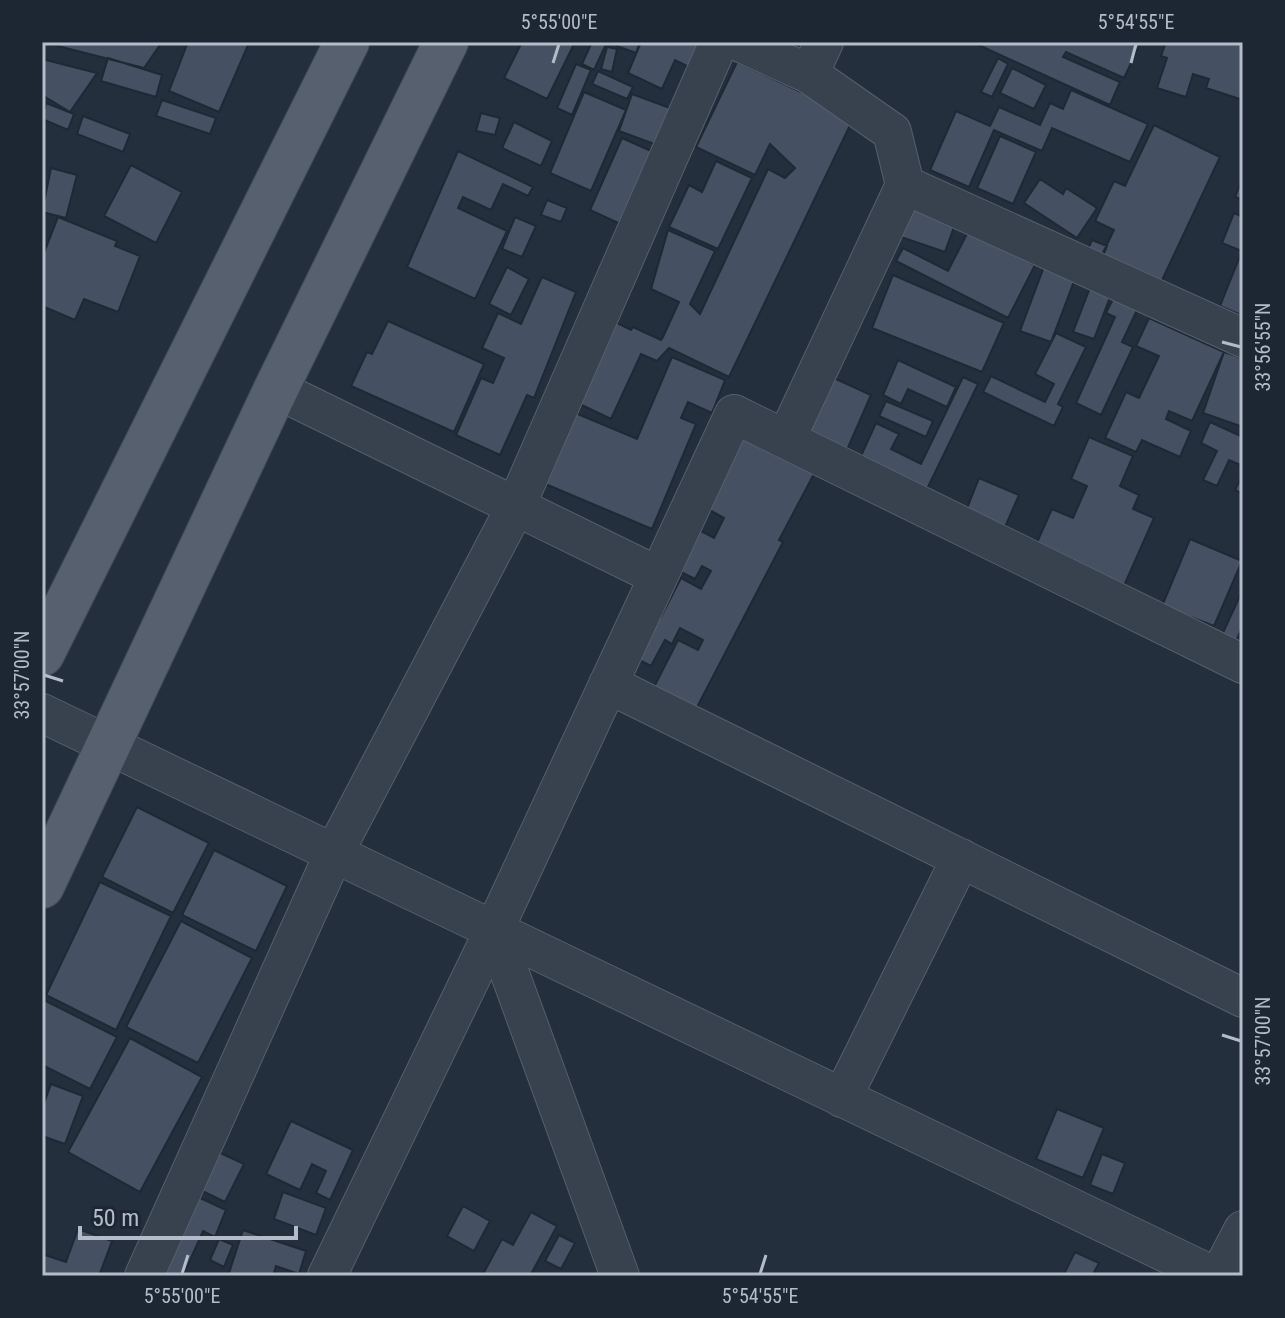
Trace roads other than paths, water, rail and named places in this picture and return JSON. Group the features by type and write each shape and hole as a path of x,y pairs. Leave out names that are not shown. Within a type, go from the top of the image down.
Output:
{"main road":[{"path":"48,627 347,42"},
{"path":"42,886 276,389 446,42"}],"street":[{"path":"144,1276 334,853 516,506 719,42"},
{"path":"739,42 816,58 892,132 905,185 786,439"},
{"path":"905,185 1243,338"},
{"path":"276,389 658,576"},
{"path":"327,1276 494,930 734,414 1243,664"},
{"path":"608,684 1243,998"},
{"path":"42,713 1216,1276 1243,1230"},
{"path":"842,1098 961,858"},
{"path":"494,930 617,1268 648,1276"}]}
